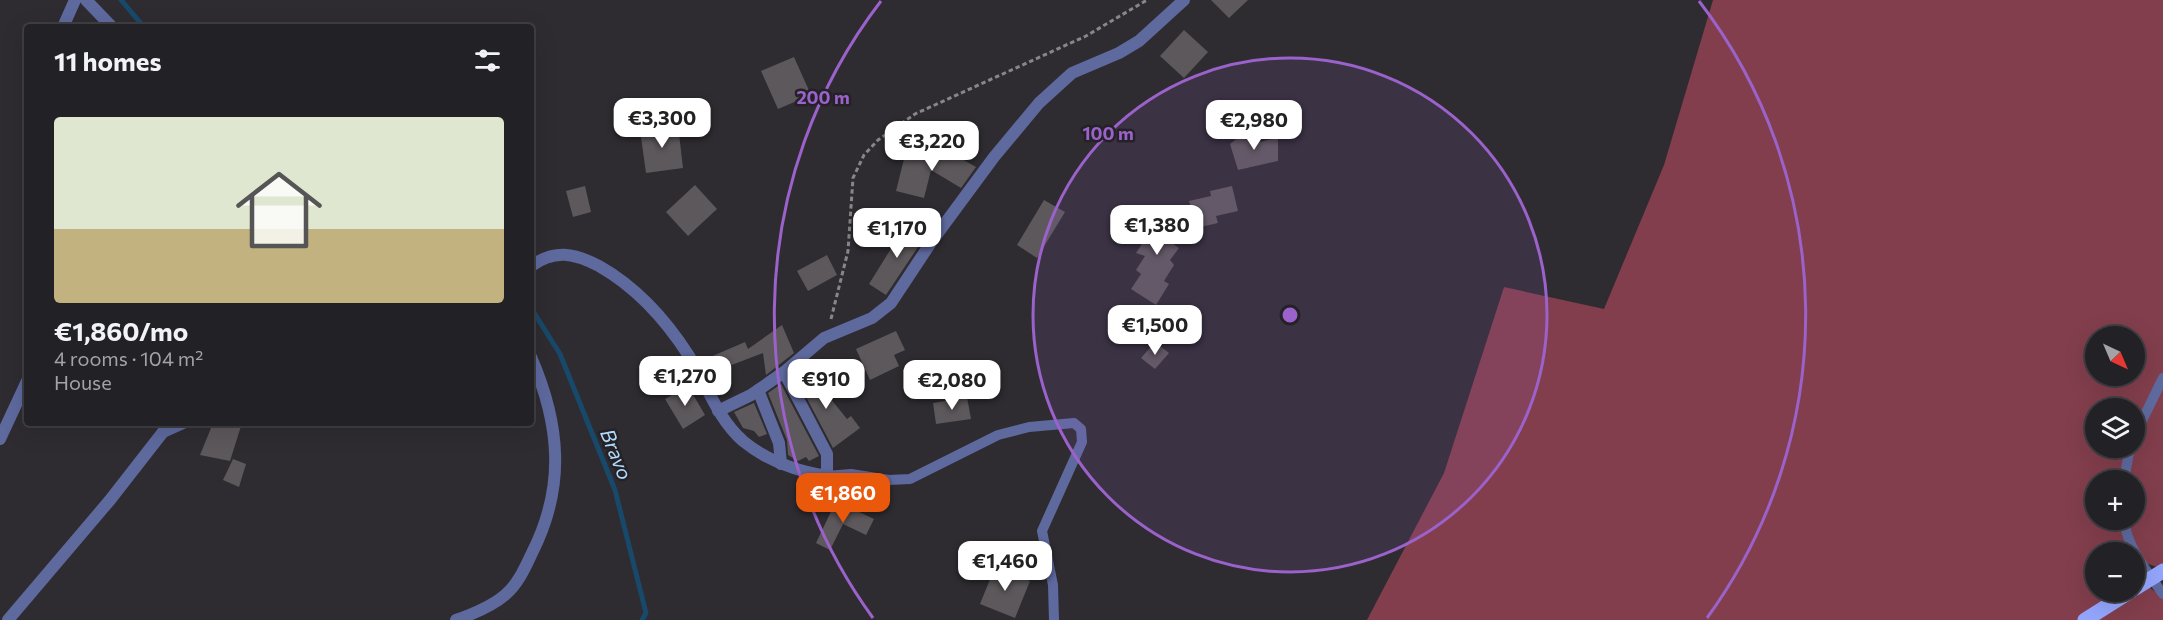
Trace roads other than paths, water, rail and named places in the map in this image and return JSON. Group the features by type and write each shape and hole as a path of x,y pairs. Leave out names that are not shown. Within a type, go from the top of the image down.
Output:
{"main road":[{"path":"2145,582 2163,571"},
{"path":"2085,620 2114,602"}],"street":[{"path":"64,24 75,0"},
{"path":"86,0 109,24"},
{"path":"718,411 758,390 784,372 824,338 872,318 891,303 932,241 994,157 1054,87 1072,73 1119,53 1139,41 1184,0"},
{"path":"534,264 553,254 569,254 586,259 630,287 672,332 689,357 718,411 744,441 782,464 827,476 827,454 784,372"},
{"path":"456,620 486,608 506,595 519,580 541,536 555,484 556,446 544,386 534,364"},
{"path":"0,439 24,387"},
{"path":"758,390 779,443 782,464"},
{"path":"8,620 110,500 163,432 176,426"}],"lane":[{"path":"2145,415 2163,378"},
{"path":"827,476 851,474 889,480 910,479 998,435 1029,427 1074,423 1081,429 1082,442 1042,531 1053,585 1054,620"},
{"path":"2125,530 2141,562 2163,594"}],"waterway":[{"name":"Bravo","path":"121,0 141,24"},
{"name":"Bravo","path":"534,313 560,354 615,490 646,613 642,620"}]}
